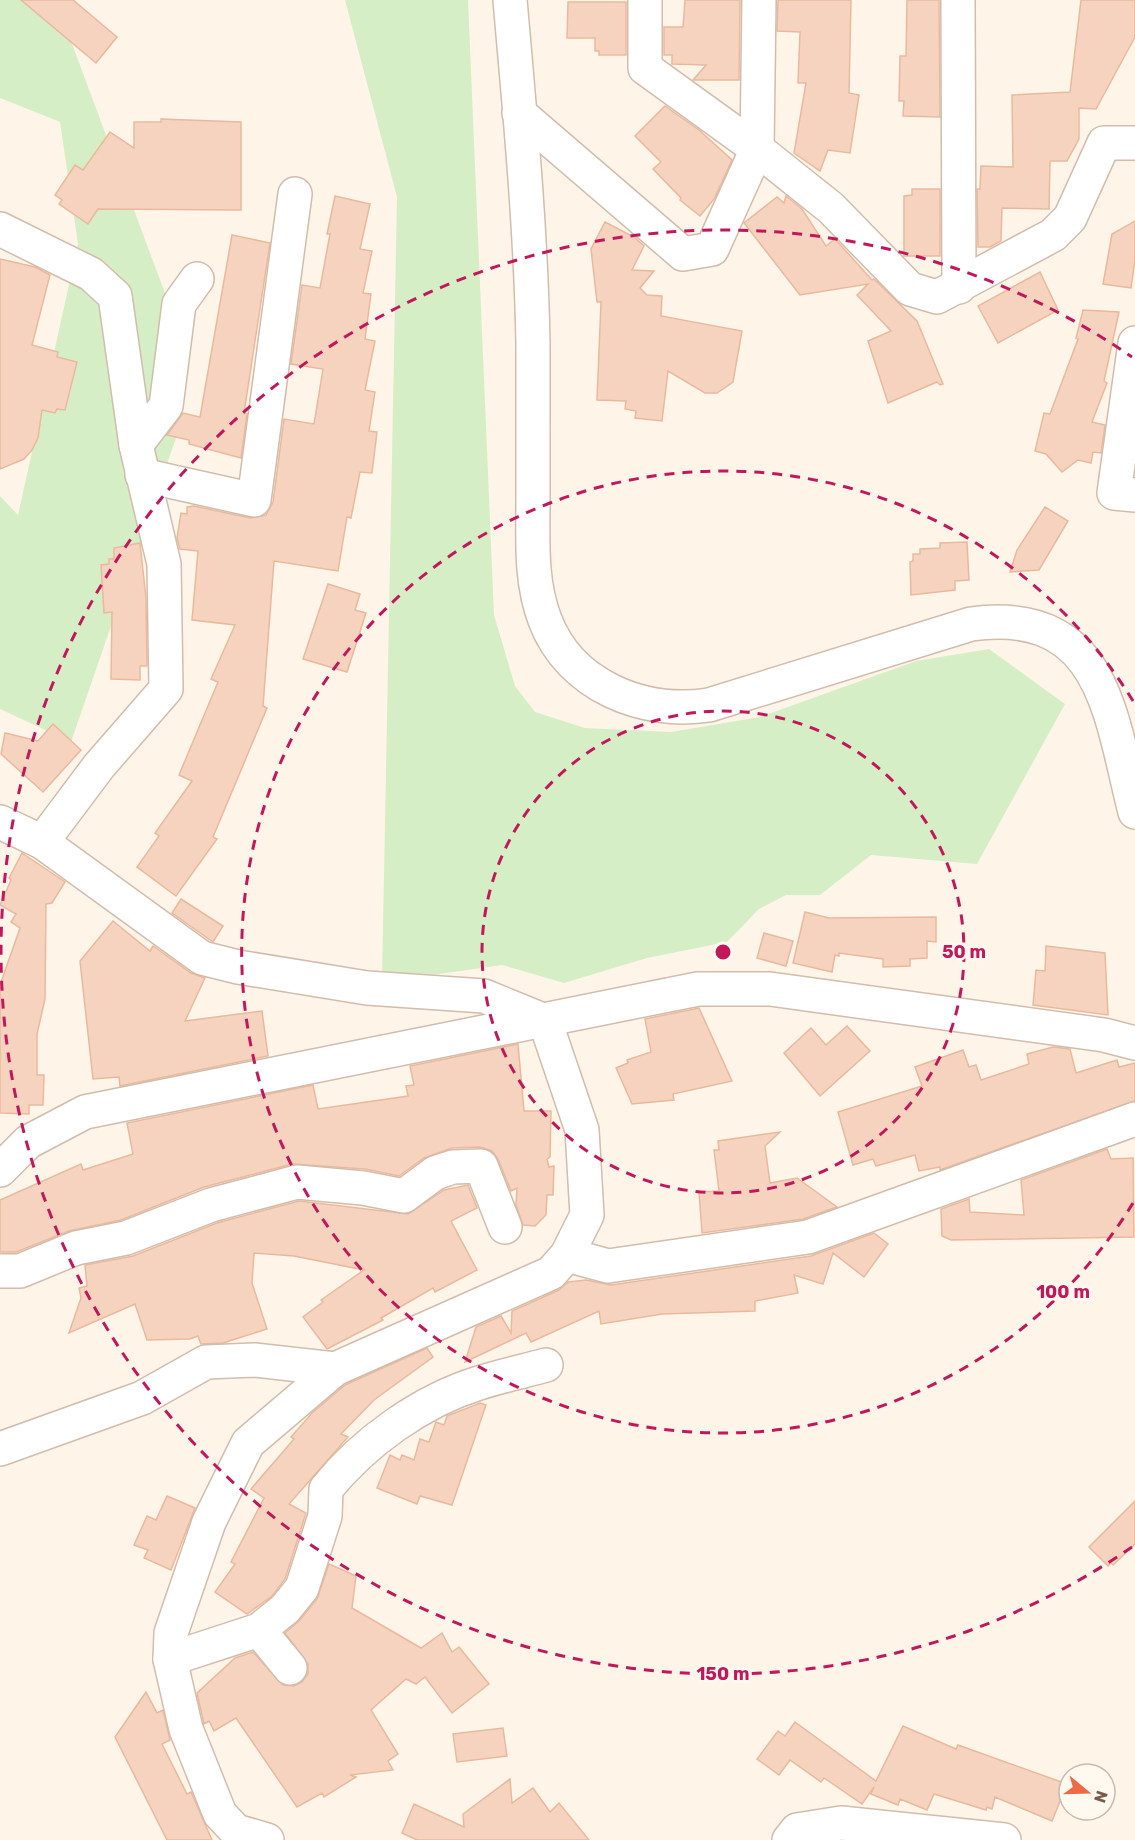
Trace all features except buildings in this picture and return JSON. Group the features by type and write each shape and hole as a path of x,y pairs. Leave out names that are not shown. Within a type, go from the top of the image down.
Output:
{"street":[{"path":"510,0 533,342 533,573 546,621 565,654 602,686 621,696 663,708 684,709 709,705 970,624 992,621 1030,625 1065,641 1084,656 1093,671 1102,689 1112,722 1135,812"},
{"path":"645,0 645,68 757,149 831,208 910,289 937,297 1053,235 1070,218 1104,143 1135,143"},
{"path":"519,113 683,254 712,249 757,149 759,0"},
{"path":"958,0 959,287"},
{"path":"139,460 254,500 295,194"},
{"path":"0,229 91,274 115,296 139,460 164,564 166,689 99,765 42,842"},
{"path":"139,460 166,406 179,304 197,279"},
{"path":"1135,343 1114,493 1135,495"},
{"path":"0,822 42,842 202,958 238,967 367,988 484,996 545,1021 582,1130 587,1215 567,1255 552,1273 335,1369 248,1443 209,1522 171,1633 170,1659 186,1729 220,1814 243,1837"},
{"path":"0,1170 28,1142 85,1112 698,989 770,989 1104,1035 1135,1043"},
{"path":"567,1255 608,1266 808,1237 1135,1119"},
{"path":"0,1271 20,1271 75,1248 126,1238 211,1205 297,1182 363,1188 404,1196 435,1173 453,1167 481,1166 505,1227"},
{"path":"0,1449 142,1398 206,1362 254,1360 335,1369"},
{"path":"170,1659 259,1630 285,1609 302,1588 325,1516 326,1489 361,1451 389,1429 431,1404 477,1383 546,1365"},
{"path":"259,1630 290,1668"},
{"path":"789,1840 797,1830 841,1823 1004,1840"}],"green space":[{"path":"0,0 38,0 59,9 178,328 176,438 71,742 0,709 0,496 18,515 78,244 60,122 0,98"},
{"path":"345,0 468,0 494,615 515,686 535,712 585,728 671,732 760,717 916,661 989,649 1065,704 977,864 871,855 820,895 786,895 759,909 727,942 647,958 564,983 502,965 382,979 397,197"}]}
